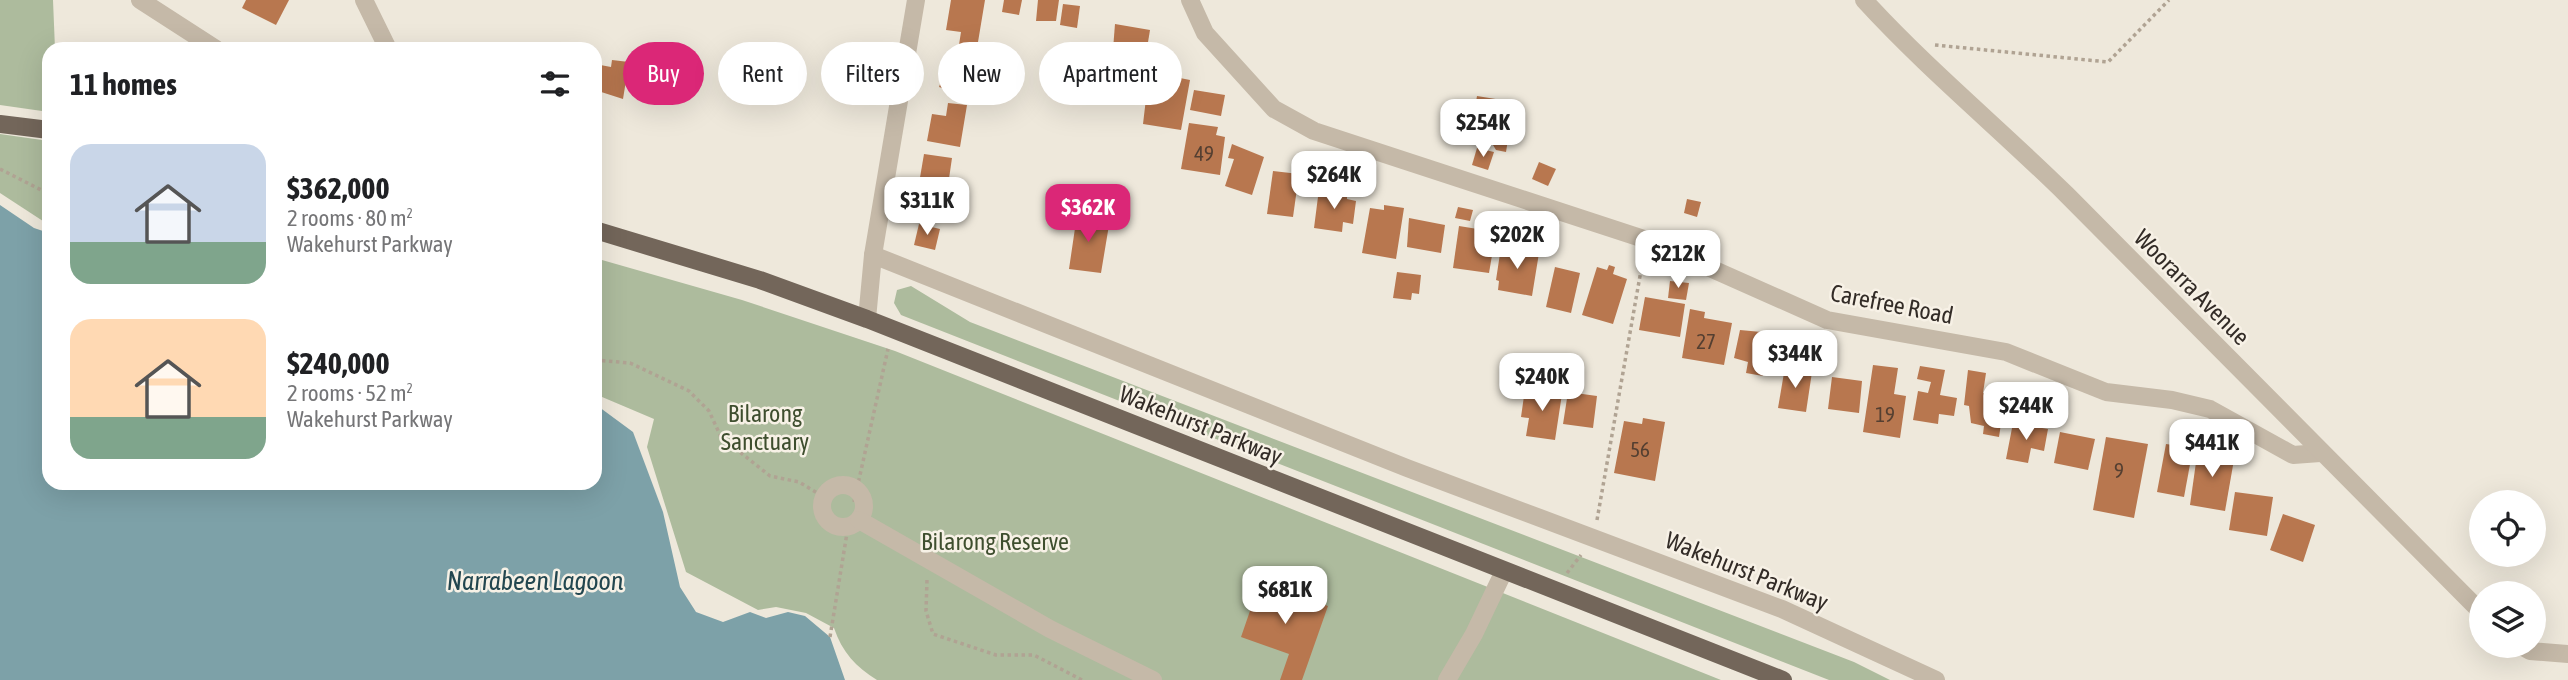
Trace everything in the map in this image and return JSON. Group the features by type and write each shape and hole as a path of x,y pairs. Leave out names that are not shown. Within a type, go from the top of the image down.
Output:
{"main road":[{"path":"0,124 42,129"},
{"name":"Wakehurst Parkway","path":"602,232 760,280 867,319 1783,680"}],"street":[{"path":"140,0 205,42"},
{"path":"364,0 385,42"},
{"path":"867,319 873,255 916,0"},
{"name":"Carefree Road","path":"1190,0 1205,33 1274,109 1314,131 1647,240 1827,320 2006,352 2106,392 2172,400 2210,409 2293,455 2320,453"},
{"name":"Woorarra Avenue","path":"1864,0 1902,41 2018,146 2469,600"},
{"name":"Wakehurst Parkway","path":"873,255 1368,453 1782,610 1936,680"},
{"path":"853,524 864,509 858,491 840,485 824,496 822,509 828,521 853,524 930,561 1050,629 1153,680"},
{"path":"1447,680 1475,634 1504,571"},
{"path":"2546,652 2568,654"}],"path":[{"path":"1902,41 2108,62 2169,0"},
{"path":"0,169 42,190"},
{"path":"1553,590 1594,538 1647,240"},
{"path":"830,637 893,330"},
{"path":"602,361 630,363 689,391 709,411 720,437 770,476 799,482 824,496"},
{"path":"930,561 925,602 933,634 961,646 996,655 1034,655 1082,680"}],"green space":[{"path":"0,0 53,0 55,42 42,42 42,111 0,105"},
{"path":"0,134 42,140 42,220 0,193"},
{"name":"Bilarong Reserve","path":"602,260 742,300 895,351 1721,680 877,680 851,658 834,628 806,613 776,607 758,610 686,572 647,447 654,419 602,397"},
{"path":"911,286 970,322 1854,662 1890,680 1829,680 901,315 894,303 897,290"}],"water":[{"name":"Narrabeen Lagoon","path":"0,205 42,231 42,490 602,490 602,409 633,432 663,512 680,587 696,612 723,622 750,612 766,618 788,612 805,616 830,637 845,680 0,680"}],"building":[{"path":"246,0 289,0 276,25 242,8"},
{"path":"951,0 985,0 978,42 959,42 961,32 946,30"},
{"path":"1004,0 1022,0 1019,15 1002,12"},
{"path":"1038,0 1059,0 1056,21 1036,21"},
{"path":"1063,4 1080,6 1077,28 1060,25"},
{"path":"1115,24 1150,30 1148,42 1114,42"},
{"path":"612,60 623,61 623,99 602,92 602,65 611,67"},
{"path":"1182,78 1190,80 1181,130 1143,124 1145,105 1182,105"},
{"path":"1194,90 1225,95 1221,116 1190,110"},
{"path":"1477,96 1514,102 1506,152 1496,150 1490,140 1470,136"},
{"path":"948,105 967,105 960,147 927,141 932,114 946,116"},
{"path":"1189,123 1218,127 1216,135 1225,137 1220,175 1181,169"},
{"path":"1232,144 1264,157 1252,195 1225,186 1234,159 1228,158"},
{"path":"1477,148 1494,152 1488,170 1472,165"},
{"path":"924,154 952,158 945,206 916,201"},
{"path":"1539,162 1556,169 1548,186 1532,179"},
{"path":"1273,171 1299,174 1293,217 1267,214"},
{"path":"1319,189 1347,194 1347,199 1356,201 1353,224 1343,222 1342,232 1314,228"},
{"path":"1687,199 1701,202 1697,217 1684,213"},
{"path":"1384,205 1404,208 1396,259 1362,253 1370,208 1384,210"},
{"path":"1458,207 1473,210 1470,221 1455,218"},
{"path":"1078,208 1091,210 1089,223 1109,225 1101,273 1069,269"},
{"path":"1504,216 1519,218 1516,230 1502,227"},
{"path":"1409,218 1445,225 1441,253 1407,247"},
{"path":"919,224 940,229 935,250 914,245"},
{"path":"1459,226 1496,232 1489,273 1453,268"},
{"path":"1501,247 1539,253 1532,296 1498,290 1499,281 1496,280"},
{"path":"1609,265 1615,267 1613,274 1627,279 1613,324 1582,315 1597,267 1607,270"},
{"path":"1555,267 1580,273 1571,313 1546,307"},
{"path":"1397,272 1421,275 1419,294 1412,293 1411,300 1393,298"},
{"path":"1670,281 1689,283 1686,300 1668,298"},
{"path":"1645,297 1685,304 1680,337 1639,330"},
{"path":"1690,309 1705,312 1704,318 1732,323 1724,365 1682,358"},
{"path":"1740,330 1772,333 1763,376 1746,373 1748,362 1734,358"},
{"path":"1873,365 1898,368 1894,394 1906,396 1900,438 1863,432"},
{"path":"1920,366 1945,370 1940,395 1957,398 1954,416 1939,414 1938,424 1913,420 1918,391 1928,393 1931,382 1917,379"},
{"path":"1785,367 1812,372 1806,412 1778,408"},
{"path":"1968,370 1986,373 1983,393 2005,397 1999,437 1983,434 1984,426 1971,423 1969,406 1964,405"},
{"path":"1832,377 1862,381 1859,413 1828,409"},
{"path":"1525,389 1562,394 1555,440 1526,436 1529,418 1521,417"},
{"path":"1568,392 1597,396 1593,428 1563,424"},
{"path":"1643,418 1665,422 1655,481 1614,473 1624,421 1642,424"},
{"path":"2013,423 2048,429 2044,451 2031,448 2028,463 2006,459"},
{"path":"2060,432 2095,439 2088,470 2054,463"},
{"path":"2106,437 2148,444 2134,518 2093,510"},
{"path":"2166,444 2193,448 2184,497 2157,492"},
{"path":"2198,448 2235,454 2225,511 2190,505"},
{"path":"2235,492 2273,497 2267,536 2229,530"},
{"path":"2283,514 2315,525 2303,562 2270,550"},
{"path":"1260,582 1328,606 1302,680 1280,680 1289,654 1241,637"}],"park label":[{"name":"Bilarong Sanctuary","path":"765,427"}]}
